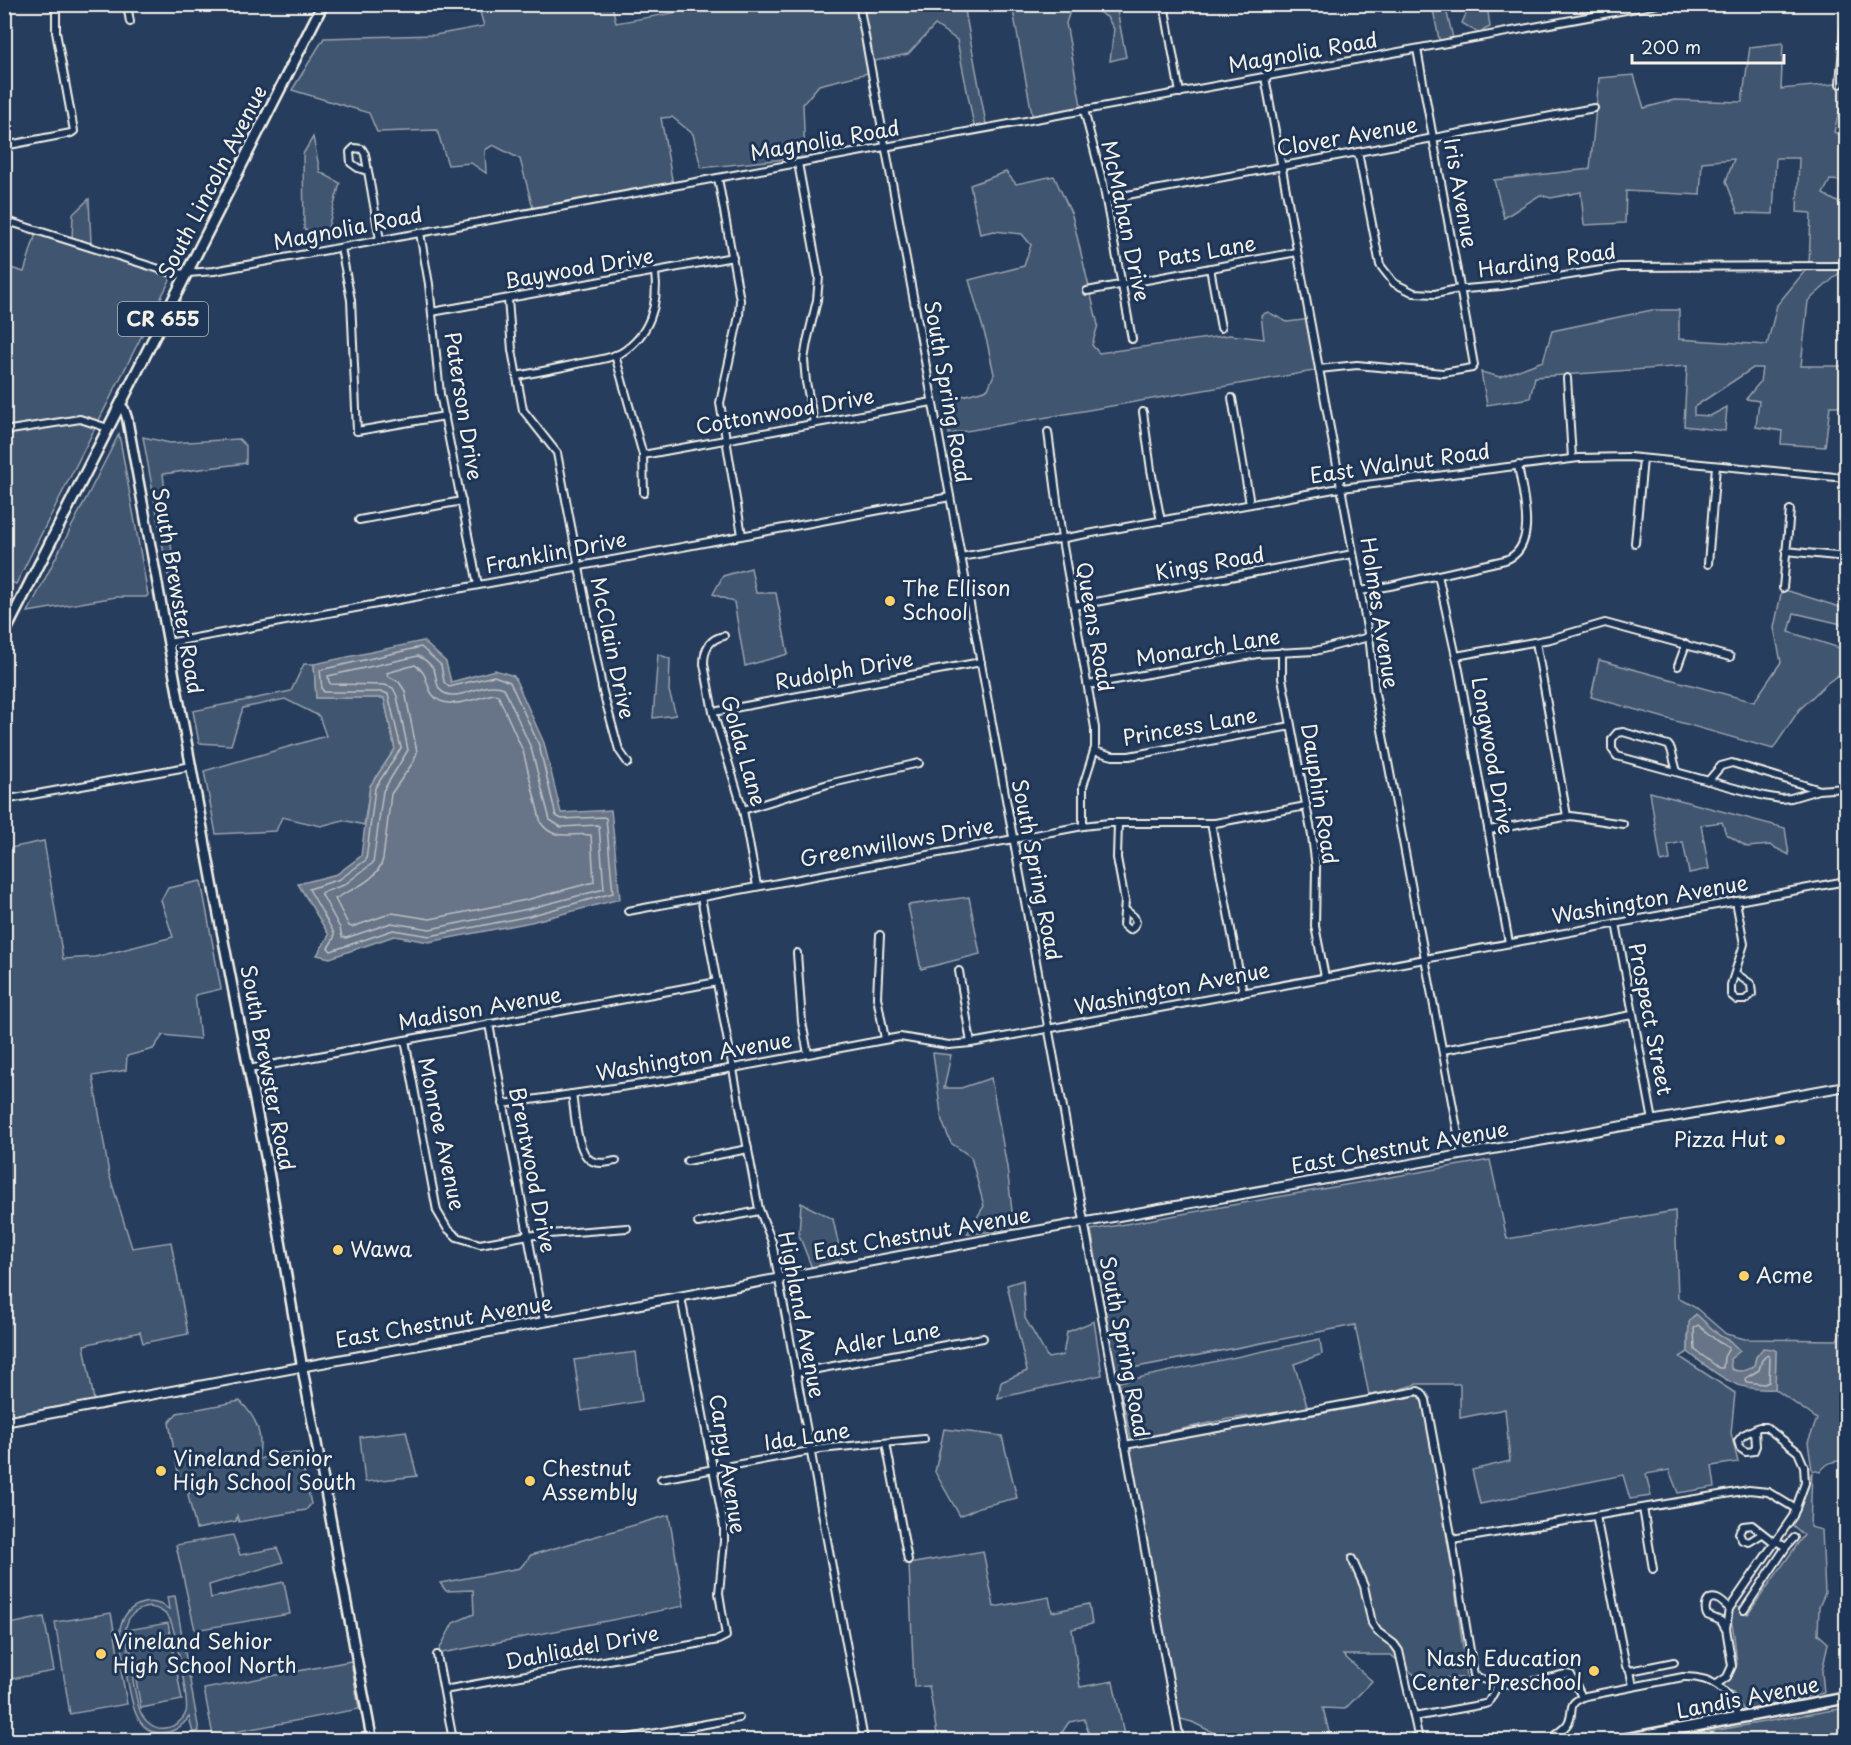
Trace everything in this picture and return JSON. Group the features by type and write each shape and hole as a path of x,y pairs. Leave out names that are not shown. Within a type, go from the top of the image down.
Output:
{"main road":[{"name":"South Lincoln Avenue","path":"4,634 323,4"},
{"name":"South Brewster Road","path":"120,405 127,418 372,1740"},
{"name":"Landis Avenue","path":"1620,1740 1645,1738 1846,1698"}],"street":[{"path":"4,146 74,132 56,32 56,4"},
{"path":"127,4 130,22"},
{"name":"South Spring Road","path":"859,4 1180,1740"},
{"path":"1164,4 1180,93"},
{"name":"Magnolia Road","path":"4,220 175,274 186,274 341,248 1658,4"},
{"path":"1840,84 1846,8"},
{"name":"Iris Avenue","path":"1319,369 1357,365 1443,373 1472,368 1474,363 1417,49"},
{"name":"Holmes Avenue","path":"1265,77 1369,637 1375,693 1462,1155"},
{"name":"Clover Avenue","path":"1106,199 1594,108"},
{"name":"McMahan Drive","path":"1084,110 1106,199 1132,339"},
{"name":"Harding Road","path":"1358,152 1374,241 1382,270 1394,283 1414,293 1436,294 1620,267 1846,266"},
{"path":"798,163 819,277 817,300 804,360 807,392 814,423"},
{"path":"367,171 380,240"},
{"path":"718,178 740,300 740,316 720,398 720,410 742,535"},
{"path":"4,179 4,195"},
{"name":"Paterson Drive","path":"420,233 432,312 437,374 477,585"},
{"path":"341,248 351,300 357,431 445,416"},
{"name":"Pats Lane","path":"1087,291 1297,252"},
{"name":"Baywood Drive","path":"432,312 733,258"},
{"path":"1210,268 1221,328"},
{"path":"517,376 615,355 639,338 649,323 656,302 655,272"},
{"name":"McClain Drive","path":"508,299 523,410 557,453 577,566 609,718 619,750 628,763"},
{"path":"615,355 643,455 644,493"},
{"path":"1567,378 1572,458"},
{"path":"1232,398 1250,504"},
{"name":"Cottonwood Drive","path":"643,455 932,402"},
{"path":"1143,412 1161,521"},
{"path":"4,431 80,419 108,428"},
{"name":"Queens Road","path":"1047,432 1095,728 1094,751 1083,786 1083,826"},
{"name":"East Walnut Road","path":"961,557 1341,488 1572,458 1608,456 1846,478"},
{"path":"1635,543 1643,459"},
{"path":"1360,591 1505,560 1518,552 1526,535 1526,527 1518,465"},
{"path":"1708,564 1716,466"},
{"name":"Franklin Drive","path":"168,643 950,497"},
{"path":"359,520 462,501"},
{"path":"1783,588 1790,510"},
{"path":"1786,551 1846,557"},
{"name":"Kings Road","path":"1074,606 1353,555"},
{"name":"Longwood Drive","path":"1438,575 1456,656 1509,943"},
{"path":"1456,656 1536,642 1605,622 1730,657"},
{"name":"Golda Lane","path":"724,636 708,644 704,657 713,712 743,810 757,886"},
{"name":"Monarch Lane","path":"1088,686 1257,654 1315,651 1369,637"},
{"path":"1536,642 1567,816"},
{"path":"1678,666 1686,644"},
{"name":"Dauphin Road","path":"1282,651 1282,678 1316,868 1315,926 1325,977"},
{"name":"Rudolph Drive","path":"713,712 981,662"},
{"name":"Princess Lane","path":"1094,751 1113,756 1130,756 1291,726"},
{"path":"1677,772 1668,745 1623,732 1612,739 1611,746 1617,756 1708,781 1781,799 1818,790 1846,788"},
{"path":"743,810 838,782 919,763"},
{"path":"1708,781 1720,766 1732,763 1818,790"},
{"path":"4,800 192,766"},
{"name":"Greenwillows Drive","path":"628,911 1083,826 1118,823 1211,823 1306,806"},
{"path":"1489,830 1567,816 1623,824"},
{"path":"1118,823 1118,858 1126,907 1123,925 1129,930 1136,922 1128,912"},
{"path":"1211,823 1243,993"},
{"name":"Washington Avenue","path":"503,1104 669,1080 900,1037 949,1045 972,1043 1846,881"},
{"name":"Highland Avenue","path":"701,897 759,1211 771,1235 864,1740"},
{"path":"1736,901 1744,944 1731,985 1731,994 1737,1000 1745,1000 1752,994 1750,984 1736,974"},
{"name":"Prospect Street","path":"1616,923 1653,1121"},
{"path":"880,935 877,997 885,1039"},
{"path":"797,953 802,1022 808,1054"},
{"path":"959,971 972,1043"},
{"name":"Madison Avenue","path":"249,1069 717,982"},
{"path":"1443,1050 1632,1015"},
{"name":"Brentwood Drive","path":"489,1024 543,1322"},
{"name":"Monroe Avenue","path":"405,1040 436,1211 457,1237 480,1244 528,1235 627,1228"},
{"name":"East Chestnut Avenue","path":"4,1422 1084,1222 1846,1086"},
{"path":"573,1094 579,1140 586,1157 596,1163 616,1161"},
{"path":"687,1161 748,1149"},
{"path":"699,1223 759,1211"},
{"name":"Carpy Avenue","path":"681,1297 724,1527 719,1587 726,1636"},
{"name":"Adler Lane","path":"796,1373 983,1338"},
{"path":"1125,1445 1418,1391 1422,1393 1426,1400 1452,1540 1474,1676 1499,1683 1520,1684 1566,1674 1571,1676 1582,1697"},
{"path":"1717,1684 1727,1677 1732,1665 1726,1628 1729,1608 1796,1509 1805,1483 1806,1474 1802,1459 1794,1446 1766,1427 1759,1427 1755,1430"},
{"name":"Ida Lane","path":"661,1479 811,1451 924,1439"},
{"path":"886,1443 908,1560"},
{"path":"1452,1540 1756,1490 1768,1492 1796,1509"},
{"path":"1643,1508 1653,1569"},
{"path":"1596,1516 1626,1666 1630,1671 1633,1686"},
{"path":"1762,1534 1786,1547"},
{"path":"1744,1610 1794,1538"},
{"path":"1352,1559 1364,1587 1372,1623 1378,1632 1394,1644 1399,1651 1419,1740"},
{"path":"1741,1590 1752,1597"},
{"path":"1726,1628 1721,1621 1707,1615 1704,1609 1712,1598 1716,1598 1729,1608"},
{"name":"Dahliadel Drive","path":"444,1690 718,1640 726,1636"},
{"path":"437,1655 453,1740"},
{"path":"1630,1671 1674,1662"},
{"path":"1550,1740 1567,1724 1572,1705 1577,1699 1633,1686 1696,1676 1717,1684 1732,1700 1738,1718"},
{"path":"1414,1717 1488,1703 1499,1683"},
{"path":"617,1740 739,1718"}],"shaded area":[{"path":"860,4 862,13 892,5 964,5 987,129 975,131 957,40 935,25 908,54 870,62 872,72 819,85 803,104 805,157 701,168 693,134 672,117 661,118 673,185 534,212 520,159 493,145 485,150 486,173 471,163 448,165 437,130 377,132 369,113 292,90 324,38 435,35 484,26 478,5 612,5 616,23 679,12 678,5"},
{"path":"1012,5 1116,5 1126,57 1110,61 1114,29 1107,17 1088,6 1071,8 1066,23 1082,111 1033,120"},
{"path":"1432,5 1445,5 1454,42 1440,44"},
{"path":"1470,5 1487,5 1490,27 1478,33 1462,23"},
{"path":"1783,43 1781,89 1846,83 1846,110 1840,108 1834,132 1846,138 1846,172 1843,181 1830,180 1823,194 1846,207 1846,267 1808,301 1801,366 1844,366 1846,406 1830,406 1825,447 1781,444 1782,431 1756,427 1759,401 1746,399 1760,382 1762,368 1753,368 1694,407 1694,415 1710,416 1727,407 1725,431 1684,426 1687,366 1535,377 1530,398 1487,405 1481,372 1500,377 1543,361 1552,331 1652,310 1679,310 1679,339 1767,345 1777,305 1809,266 1811,213 1797,212 1799,158 1776,158 1773,214 1738,213 1726,181 1734,159 1702,162 1700,195 1626,191 1625,223 1584,225 1581,192 1551,198 1540,195 1504,218 1494,180 1590,169 1599,78 1634,75 1644,108 1674,100 1742,102 1750,47"},
{"path":"313,137 320,172 340,183 326,235 304,229 303,154"},
{"path":"1006,172 1016,184 1054,176 1072,215 1098,325 1092,345 1099,353 1230,335 1264,339 1261,315 1268,312 1287,322 1311,319 1320,370 949,434 944,401 988,389 994,374 969,280 1024,266 1031,245 1022,234 994,231 980,234 970,185"},
{"path":"89,199 91,243 173,274 16,584 4,579 4,266 24,272 37,230 72,241 73,214"},
{"path":"119,434 148,595 146,597 116,597 28,612"},
{"path":"143,437 170,443 239,439 246,446 246,463 163,474 174,570 168,575"},
{"path":"751,568 756,593 776,593 788,654 745,666 734,602 713,594 723,576"},
{"path":"1782,589 1846,609 1846,625 1794,613 1789,632 1846,650 1846,669 1826,684 1799,710 1773,749 1591,697 1599,660 1754,702 1781,662 1774,628"},
{"path":"658,654 670,659 669,691 676,715 653,718"},
{"path":"304,664 314,664 316,698 384,698 395,749 370,786 364,825 343,820 321,826 282,817 276,831 216,834 204,771 326,736 319,716 285,699 243,708 231,745 199,743 193,711 291,691"},
{"path":"1650,792 1785,828 1789,855 1770,845 1747,847 1726,834 1722,822 1701,825 1709,869 1689,873 1683,842 1668,845 1670,860 1661,862"},
{"path":"44,841 63,959 95,957 173,937 161,900 168,888 201,881 221,989 195,995 200,1039 163,1035 153,1049 127,1056 126,1070 93,1076 109,1174 132,1248 171,1242 188,1334 143,1343 140,1332 84,1345 95,1406 5,1422 5,849"},
{"path":"969,897 980,954 921,969 908,905"},
{"path":"933,1053 951,1055 944,1088 961,1088 991,1078 1007,1167 1014,1229 967,1234 984,1206 971,1157 951,1143 942,1121"},
{"path":"1490,1160 1507,1239 1675,1211 1678,1298 1696,1308 1726,1334 1745,1339 1837,1340 1840,1333 1846,1334 1846,1461 1832,1462 1820,1472 1812,1470 1808,1442 1817,1419 1775,1389 1776,1351 1756,1357 1754,1366 1748,1369 1740,1371 1731,1369 1730,1359 1733,1355 1730,1341 1720,1336 1696,1315 1688,1333 1688,1352 1680,1357 1735,1393 1731,1433 1738,1462 1712,1466 1715,1487 1678,1493 1669,1470 1646,1474 1651,1496 1630,1499 1623,1475 1480,1504 1472,1470 1510,1461 1505,1409 1460,1418 1460,1384 1417,1384 1369,1395 1355,1325 1116,1371 1091,1230"},
{"path":"801,1203 833,1219 842,1260 812,1268 799,1235"},
{"path":"1023,1280 1025,1318 1048,1358 1063,1355 1067,1332 1094,1321 1102,1375 998,1398 1001,1382 1027,1371 1007,1285"},
{"path":"1320,1339 1322,1354 1294,1364 1308,1409 1228,1419 1131,1440 1119,1382"},
{"path":"636,1352 642,1401 582,1411 574,1360"},
{"path":"1418,1396 1424,1405 1453,1574 1467,1678 1417,1677 1391,1655 1343,1655 1372,1681 1345,1709 1323,1708 1329,1732 1324,1740 1228,1740 1192,1722 1177,1718 1129,1448"},
{"path":"240,1401 251,1414 258,1428 260,1451 258,1460 283,1453 300,1453 311,1504 306,1510 239,1522 237,1516 236,1521 196,1529 188,1495 192,1489 180,1483 169,1423 177,1413"},
{"path":"944,1429 1002,1436 1017,1498 979,1507 960,1516 935,1472"},
{"path":"406,1431 417,1476 365,1482 360,1437"},
{"path":"1812,1472 1810,1527 1822,1530 1825,1593 1819,1607 1818,1634 1828,1643 1822,1672 1824,1693 1748,1710 1743,1709 1733,1693 1723,1686 1737,1664 1730,1614 1733,1604 1748,1614 1804,1535 1790,1523 1803,1502"},
{"path":"669,1515 684,1606 437,1654 453,1623 474,1614 473,1590 446,1591 440,1583 520,1568 531,1555"},
{"path":"233,1535 240,1555 277,1548 283,1562 209,1585 211,1598 284,1582 290,1614 195,1630 176,1545"},
{"path":"983,1551 994,1607 1049,1597 1052,1612 1089,1604 1092,1624 1072,1629 1080,1687 1113,1681 1125,1740 1091,1740 1084,1719 1069,1722 1057,1740 938,1740 929,1686 914,1687 909,1564"},
{"path":"175,1596 199,1731 193,1733 189,1717 170,1732 162,1733 148,1729 137,1716 129,1687 120,1628 123,1620 127,1613 139,1604 154,1603 169,1609 167,1597","holes":["150,1607 165,1613 172,1624 185,1695 185,1715 178,1723 165,1728 157,1728 150,1724 140,1711 126,1634 127,1623 132,1615"]},
{"path":"111,1613 127,1704 70,1714 55,1622"},
{"path":"44,1617 54,1671 5,1680 5,1625"},
{"path":"168,1623 182,1700 141,1708 127,1630"},
{"path":"351,1661 359,1709 213,1736 204,1689"},
{"path":"1846,1708 1846,1740 1661,1740 1833,1710"}],"water":[{"path":"423,641 446,662 451,682 495,670 514,676 544,743 561,813 611,810 620,899 531,922 429,942 394,936 330,958 317,955 329,935 298,884 337,874 361,856 370,786 395,749 384,698 316,698 314,664"},
{"path":"1696,1314 1740,1351 1730,1359 1731,1369 1743,1371 1754,1366 1756,1357 1763,1348 1776,1351 1775,1389 1749,1388 1728,1381 1688,1352 1689,1322"}],"place":[{"name":"The Ellison School","path":"890,601"},
{"name":"Pizza Hut","path":"1780,1140"},
{"name":"Wawa","path":"338,1250"},
{"name":"Acme","path":"1744,1276"},
{"name":"Vineland Senior High School South","path":"161,1471"},
{"name":"Chestnut Assembly","path":"530,1481"},
{"name":"Vineland Sehior High School North","path":"101,1654"},
{"name":"Nash Education Center Preschool","path":"1594,1671"}]}
